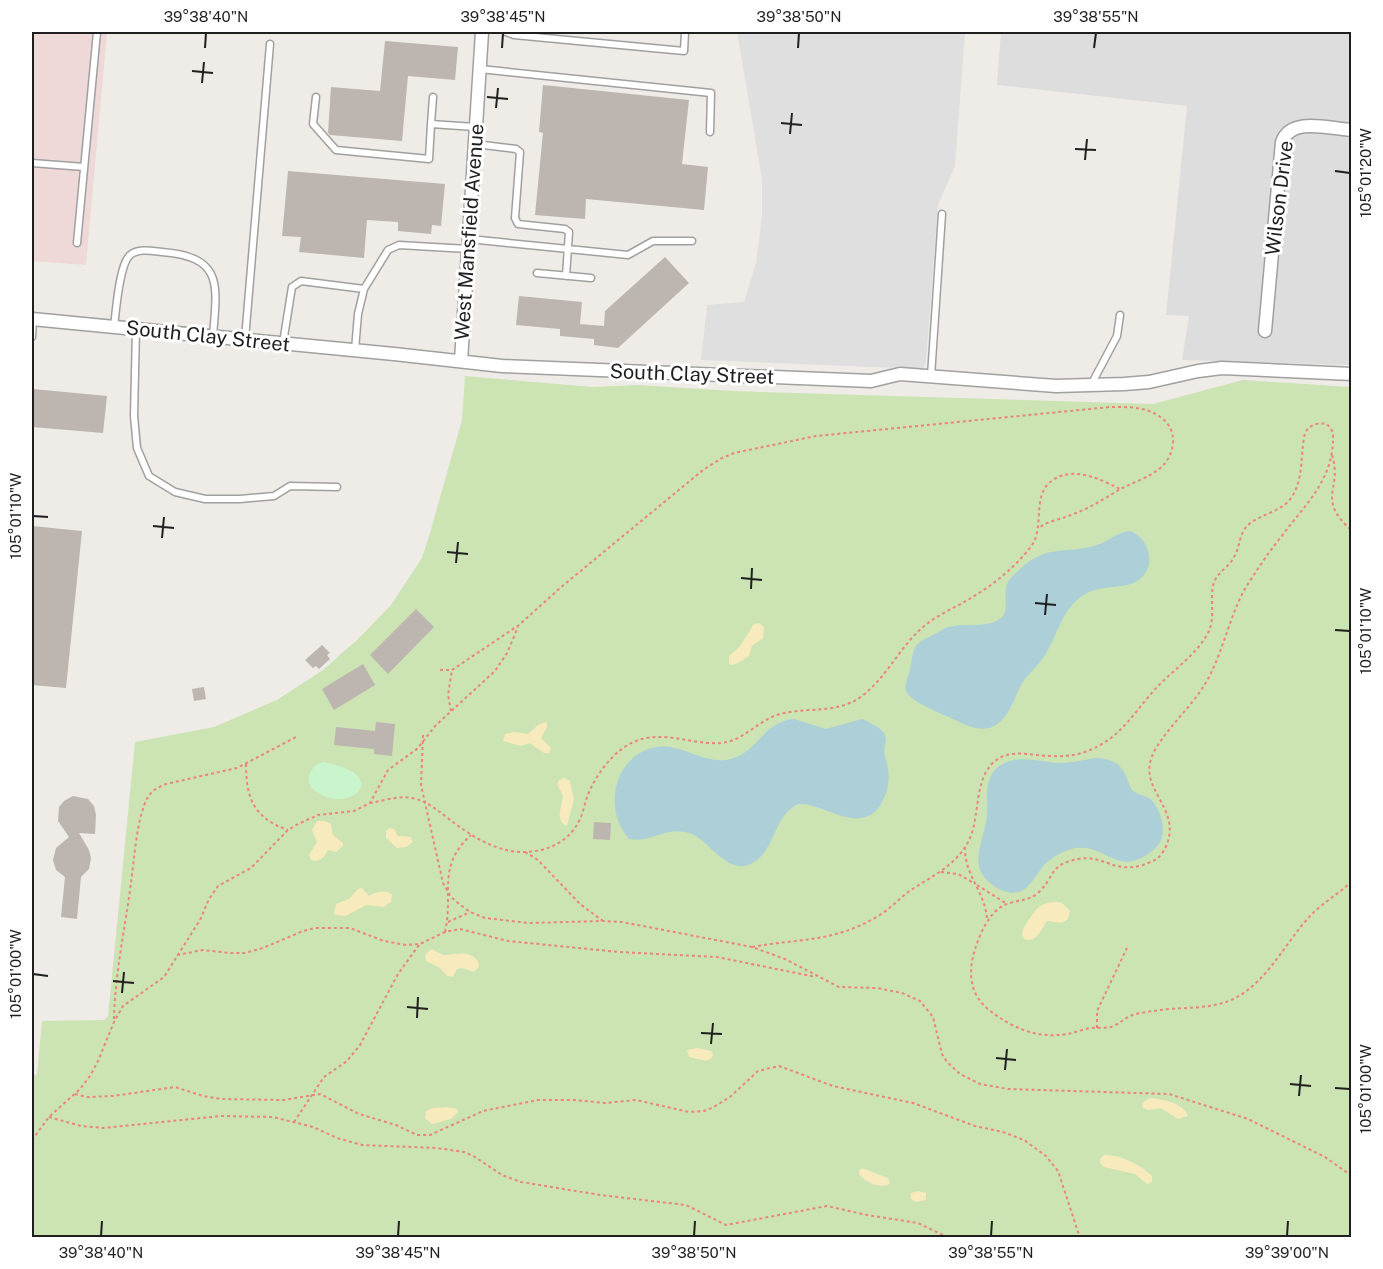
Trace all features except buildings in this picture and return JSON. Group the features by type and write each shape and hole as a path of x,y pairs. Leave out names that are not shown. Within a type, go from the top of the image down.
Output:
{"street":[{"name":"West Mansfield Avenue","path":"461,361 482,32"},
{"name":"Wilson Drive","path":"1265,331 1284,135 1296,127 1352,130"},
{"name":"South Clay Street","path":"32,319 502,366 871,381 900,374 1056,386 1149,382 1222,368 1352,374"}],"lane":[{"path":"77,243 97,32"},
{"path":"506,32 514,35 684,51 685,32"},
{"path":"244,340 270,44"},
{"path":"480,69 711,93 710,132"},
{"path":"316,97 312,124 336,150 429,159 433,97"},
{"path":"431,124 476,127"},
{"path":"475,144 516,149 520,152 515,218 518,224 565,229 569,232 566,276"},
{"path":"32,163 84,167"},
{"path":"931,376 942,214"},
{"path":"355,350 358,314 364,289 388,250 399,244 468,244 568,249 628,255 653,241 692,240"},
{"path":"114,327 124,265 130,256 141,251 166,253 195,258 211,271 216,298 213,336"},
{"path":"537,273 591,278"},
{"path":"283,343 292,287 301,281 364,289"},
{"path":"1090,385 1117,336 1120,315"},
{"path":"32,319 32,337"},
{"path":"136,329 134,416 137,448 149,476 176,492 205,499 274,496 290,486 337,487"}],"path":[{"path":"440,670 452,670 519,625 703,470 722,458 764,446 816,436 1110,407 1139,408 1158,415 1170,428 1173,436 1171,452 1150,477 1120,489 1096,504 1066,518 1043,524 1039,528"},
{"path":"752,947 824,938 859,926 885,912 907,893 941,872 965,847 972,832 983,780 991,765 997,760 1010,754 1052,756 1083,753 1114,737 1161,683 1196,649 1208,633 1211,626 1212,591 1216,578 1236,555 1241,534 1249,524 1275,511 1292,497 1300,480 1304,440 1308,428 1317,423 1332,427 1334,437 1330,468 1310,502 1271,550 1244,591 1210,676 1153,756 1149,769 1150,780 1170,820 1169,835 1163,851 1153,861 1130,868 1122,869 1093,858 1078,859 1063,864 1053,871 1034,896 1007,904 994,913 987,922 976,948 971,969 974,992 984,1005 1008,1023 1035,1034 1059,1035 1111,1027 1130,1016 1139,1014 1219,1004 1238,997 1247,990 1268,969 1314,912 1352,881"},
{"path":"1332,452 1336,472 1331,499 1334,511 1352,531"},
{"path":"32,1140 49,1118 85,1083 98,1061 118,1014 130,1000 164,977 218,886 251,868 298,824 318,815 354,812 370,803 407,797 424,801 471,835 502,849 525,852 551,847 568,837 580,819 590,788 616,753 634,742 652,737 712,743 732,741 774,716 831,708 860,698 887,671 922,628 998,580 1031,546 1039,528 1042,495 1048,483 1068,474 1085,475 1120,489"},
{"path":"370,803 388,770 417,749 436,725 501,664 519,625"},
{"path":"450,711 448,695 452,670"},
{"path":"423,735 420,776 446,889 451,897 470,912 485,918 511,922 553,924 622,922 752,947 786,959 838,987 877,988 902,993 920,1001 933,1017 942,1054 947,1062 960,1074 980,1083 1008,1089 1169,1094 1248,1119 1325,1157 1352,1176"},
{"path":"114,1022 122,932 147,797 158,787 166,784 217,774 246,764 298,736"},
{"path":"246,764 248,788 253,806 262,817 288,831"},
{"path":"445,932 446,889 450,867 457,849 471,835"},
{"path":"965,847 964,859 985,903 987,922"},
{"path":"525,852 538,860 580,904 603,921"},
{"path":"941,872 958,874 1007,904"},
{"path":"447,923 470,912"},
{"path":"177,955 203,950 245,953 315,928 350,928 406,945 420,944 445,932 466,930 508,941 599,951 717,957 818,978"},
{"path":"294,1122 324,1077 347,1061 360,1045 398,974 420,944"},
{"path":"1097,1028 1096,1017 1099,1006 1127,948"},
{"path":"75,1094 87,1097 114,1096 175,1087 221,1099 277,1100 313,1094 325,1095 359,1114 424,1136 483,1111 538,1100 605,1103 636,1100 681,1111 704,1111 730,1097 758,1071 779,1066 833,1086 913,1103 975,1126 1003,1132 1024,1140 1046,1156 1058,1171 1080,1238"},
{"path":"49,1118 90,1128 230,1116 273,1117 362,1145 437,1148 464,1152 502,1175 532,1185 674,1203 694,1208 722,1224 733,1225 813,1208 834,1207 918,1223 949,1238"}],"shaded area":[{"path":"32,32 107,32 86,265 32,261"},
{"path":"737,32 965,32 955,166 938,205 926,361 923,369 701,360 707,305 744,302 756,263 762,216 762,179"},
{"path":"1001,32 1351,32 1351,365 1182,360 1189,316 1166,315 1187,106 997,85"}],"green space":[{"path":"465,376 593,387 638,385 733,391 1153,404 1243,380 1351,387 1351,1237 32,1237 32,1074 37,1075 42,1021 104,1020 108,1016 135,742 214,727 277,700 323,670 357,640 391,605 422,558 462,420"},
{"path":"324,762 346,768 356,774 362,784 359,790 348,798 334,799 314,790 309,782 310,773 312,769"}],"sand":[{"path":"759,623 764,627 763,638 752,646 749,656 738,663 729,664 729,656 740,646 754,624"},
{"path":"545,722 547,727 541,738 551,748 549,753 544,753 530,743 521,746 503,741 505,734 514,732 528,734"},
{"path":"564,778 570,781 574,799 567,826 560,817 563,796 557,784"},
{"path":"317,821 331,824 333,835 343,843 343,846 336,852 328,850 324,857 317,861 311,860 309,855 317,842 312,830"},
{"path":"389,828 394,829 398,836 411,837 413,842 406,847 397,848 386,838 386,831"},
{"path":"362,888 369,896 387,892 392,895 391,902 383,907 366,905 346,916 335,915 336,904 349,899 358,889"},
{"path":"1062,903 1070,911 1068,919 1062,923 1047,921 1035,938 1024,939 1023,929 1036,910 1042,905"},
{"path":"432,949 443,955 470,955 478,961 479,967 474,972 462,968 457,969 453,977 447,976 440,968 426,961 425,954"},
{"path":"697,1048 711,1051 712,1058 706,1061 689,1057 687,1050"},
{"path":"1150,1098 1177,1105 1188,1116 1178,1119 1161,1108 1149,1110 1143,1108 1142,1103"},
{"path":"447,1107 457,1109 458,1112 451,1119 432,1124 425,1118 426,1111"},
{"path":"1104,1155 1117,1156 1136,1164 1152,1176 1152,1182 1147,1184 1135,1174 1104,1167 1100,1159"},
{"path":"862,1168 888,1178 890,1183 880,1186 868,1182 859,1174"},
{"path":"918,1191 926,1193 926,1200 916,1202 911,1199 911,1193"}],"water":[{"path":"1130,531 1140,537 1147,548 1149,566 1146,572 1133,583 1095,590 1086,594 1071,606 1043,659 1022,683 1009,711 996,725 985,729 968,726 927,707 906,691 906,683 917,644 947,628 984,625 1002,617 1008,582 1030,561 1048,553 1097,545"},
{"path":"794,719 826,729 862,719 883,732 886,739 884,752 889,778 886,793 876,811 866,817 856,818 798,804 790,809 780,822 764,853 748,865 731,864 692,834 684,832 675,831 644,839 629,839 616,813 617,784 622,771 642,752 657,747 667,747 715,760 734,758 750,749 775,725"},
{"path":"1097,758 1107,759 1119,766 1133,791 1149,798 1156,806 1163,830 1161,840 1156,847 1145,856 1124,862 1090,849 1068,850 1047,862 1028,886 1018,892 1004,891 989,882 980,870 978,860 987,817 988,785 994,771 1009,761 1016,760 1061,763"}]}
